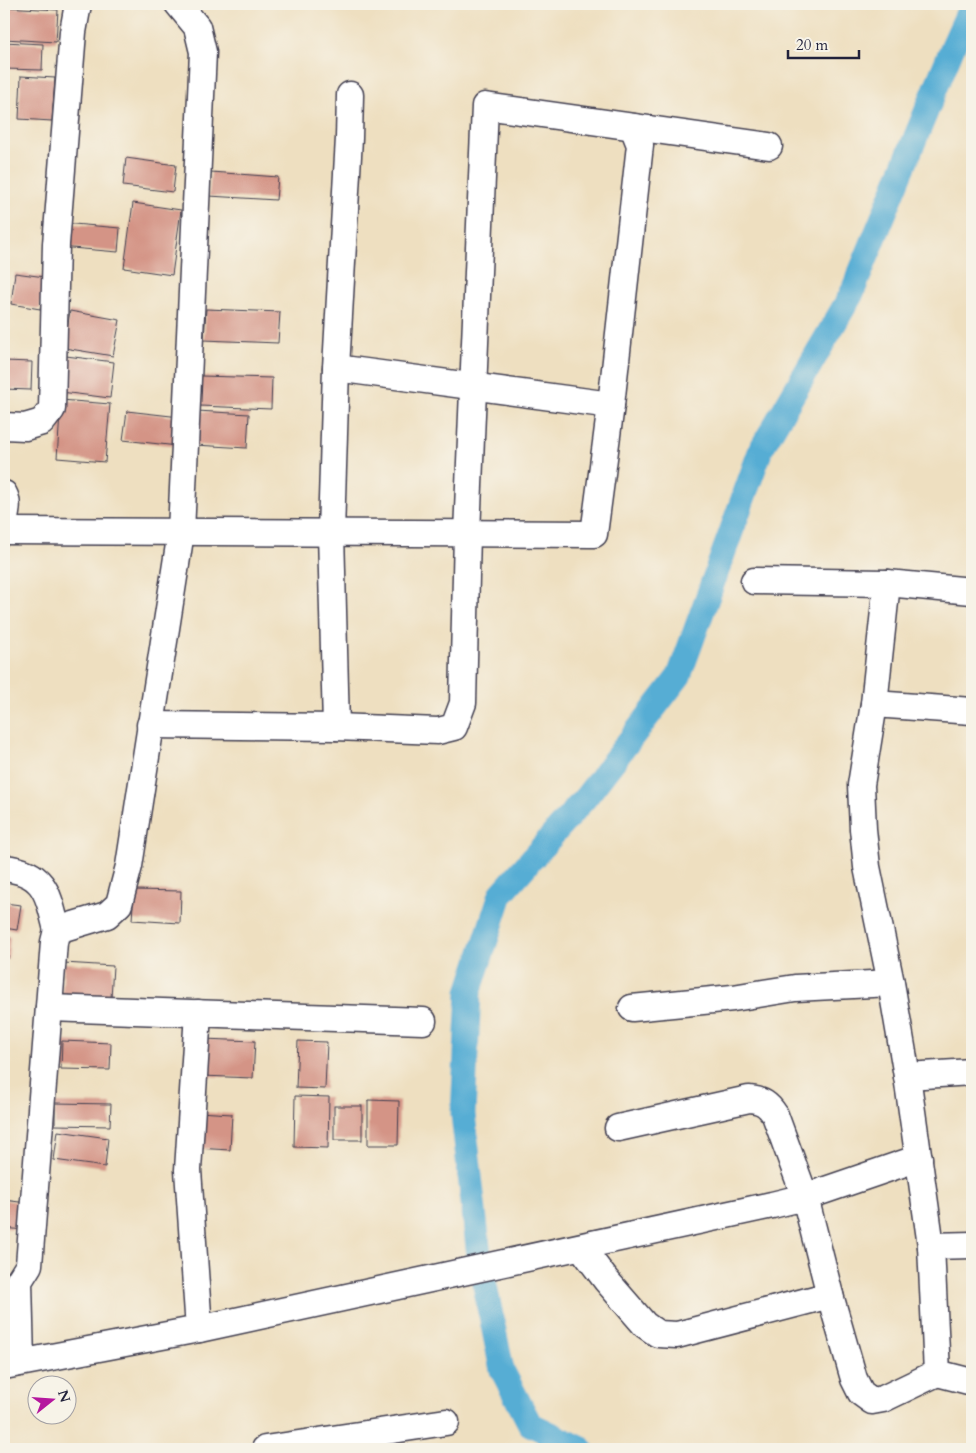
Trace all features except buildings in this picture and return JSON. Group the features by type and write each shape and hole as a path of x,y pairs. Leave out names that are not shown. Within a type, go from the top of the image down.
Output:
{"street":[{"path":"4,426 26,427 42,422 52,409 56,244 73,32 78,4"},
{"path":"57,930 108,915 119,904 129,866 181,532 203,52 196,27 178,4"},
{"path":"336,727 331,533 336,368 350,95"},
{"path":"150,725 336,727 438,731 454,727 463,703 467,533 485,106 769,146"},
{"path":"4,531 594,534 611,405 640,145 633,127"},
{"path":"336,368 611,405"},
{"path":"4,494 7,509 4,523"},
{"path":"754,581 887,583 972,591"},
{"path":"887,583 874,704 861,785 863,829 867,867 891,983 907,1076 931,1246 936,1373"},
{"path":"874,704 972,711"},
{"path":"4,868 18,870 37,880 48,895 57,930 54,942 30,1266 19,1281 12,1364 199,1329 444,1275 708,1220 805,1197 919,1158"},
{"path":"632,1008 734,998 795,988 891,983"},
{"path":"49,1008 423,1022"},
{"path":"198,1013 188,1170 199,1329"},
{"path":"907,1076 972,1072"},
{"path":"618,1128 750,1099 761,1100 776,1115 805,1197 854,1379 861,1392 872,1401 883,1400 936,1373 972,1382"},
{"path":"931,1246 972,1245"},
{"path":"581,1247 606,1280 645,1325 658,1334 677,1336 830,1294"},
{"path":"265,1449 446,1422"}],"waterway":[{"path":"582,1449 530,1424 502,1370 479,1256 463,1114 469,992 501,894 586,797 679,676 761,449 851,295 972,4"}]}
